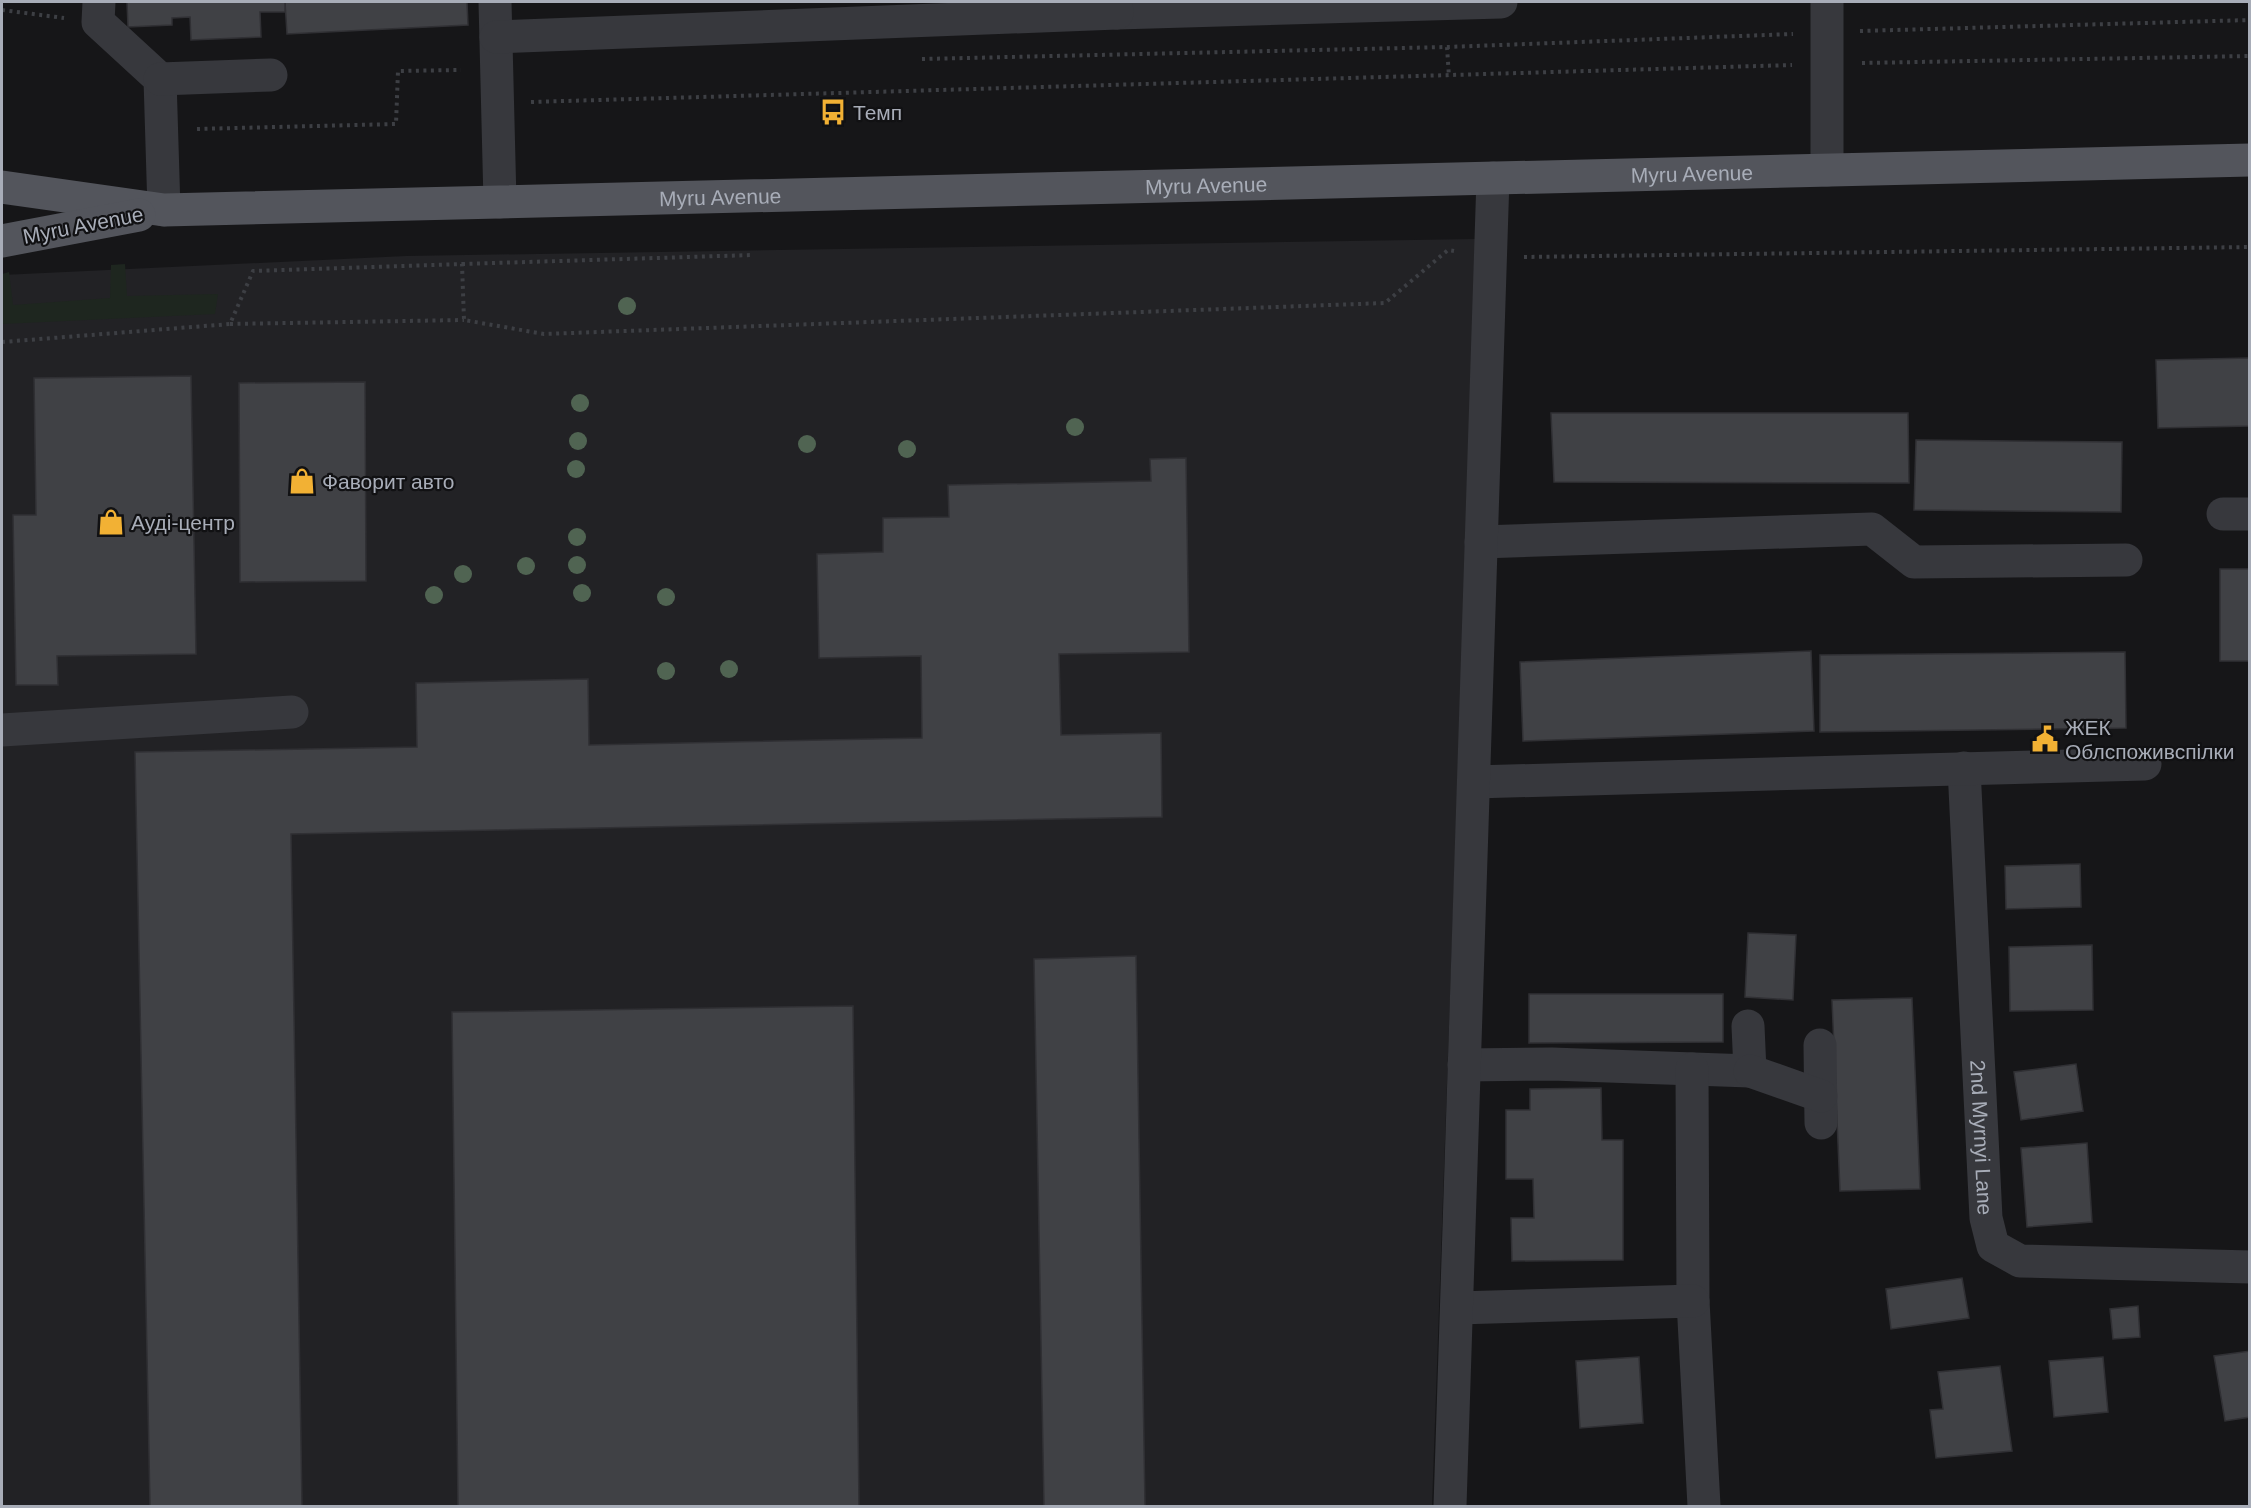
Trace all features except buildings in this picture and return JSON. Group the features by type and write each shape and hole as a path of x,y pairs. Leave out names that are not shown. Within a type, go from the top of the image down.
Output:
{"main road":[{"name":"Myru Avenue","path":"2,187 164,210 2250,160"},
{"name":"Myru Avenue","path":"2,241 164,210"}],"street":[{"path":"495,2 500,202"},
{"path":"496,37 1117,8 1501,2"},
{"path":"99,12 160,79 164,210"},
{"path":"1827,17 1827,170"},
{"path":"160,79 271,75"},
{"path":"1450,1506 1493,178"},
{"path":"1481,542 1872,529 1914,562 2127,560"},
{"path":"2,730 292,712"},
{"path":"1474,782 2145,764"},
{"name":"2nd Myrnyi Lane","path":"1964,768 1986,1218 1993,1246 2020,1261 2250,1268"},
{"path":"1748,1026 1750,1071"},
{"path":"1464,1065 1552,1064 1750,1071 1821,1109 1820,1045"},
{"path":"1692,1069 1693,1301 1704,1506"},
{"path":"1456,1308 1693,1301"}],"path":[{"path":"2,10 99,12"},
{"path":"912,59 1447,47 1827,17 2250,20"},
{"path":"497,103 1449,76 1447,47"},
{"path":"163,131 396,124 398,71 496,69"},
{"path":"2,342 230,324 464,320 544,334 1385,303 1448,250 1490,257 2250,247"},
{"path":"230,324 253,271 753,255"},
{"path":"462,264 464,320"}],"shaded area":[{"path":"1477,239 1432,1506 2,1506 2,275 406,256"},
{"path":"125,264 127,296 218,294 215,314 2,324 2,274 9,272 13,305 110,298 111,265"}],"place":[{"name":"Темп","path":"833,112"},
{"name":"Фаворит авто","path":"302,481"},
{"name":"Ауді-центр","path":"111,522"},
{"name":"ЖЕК Облспоживспілки","path":"2045,739"}]}
